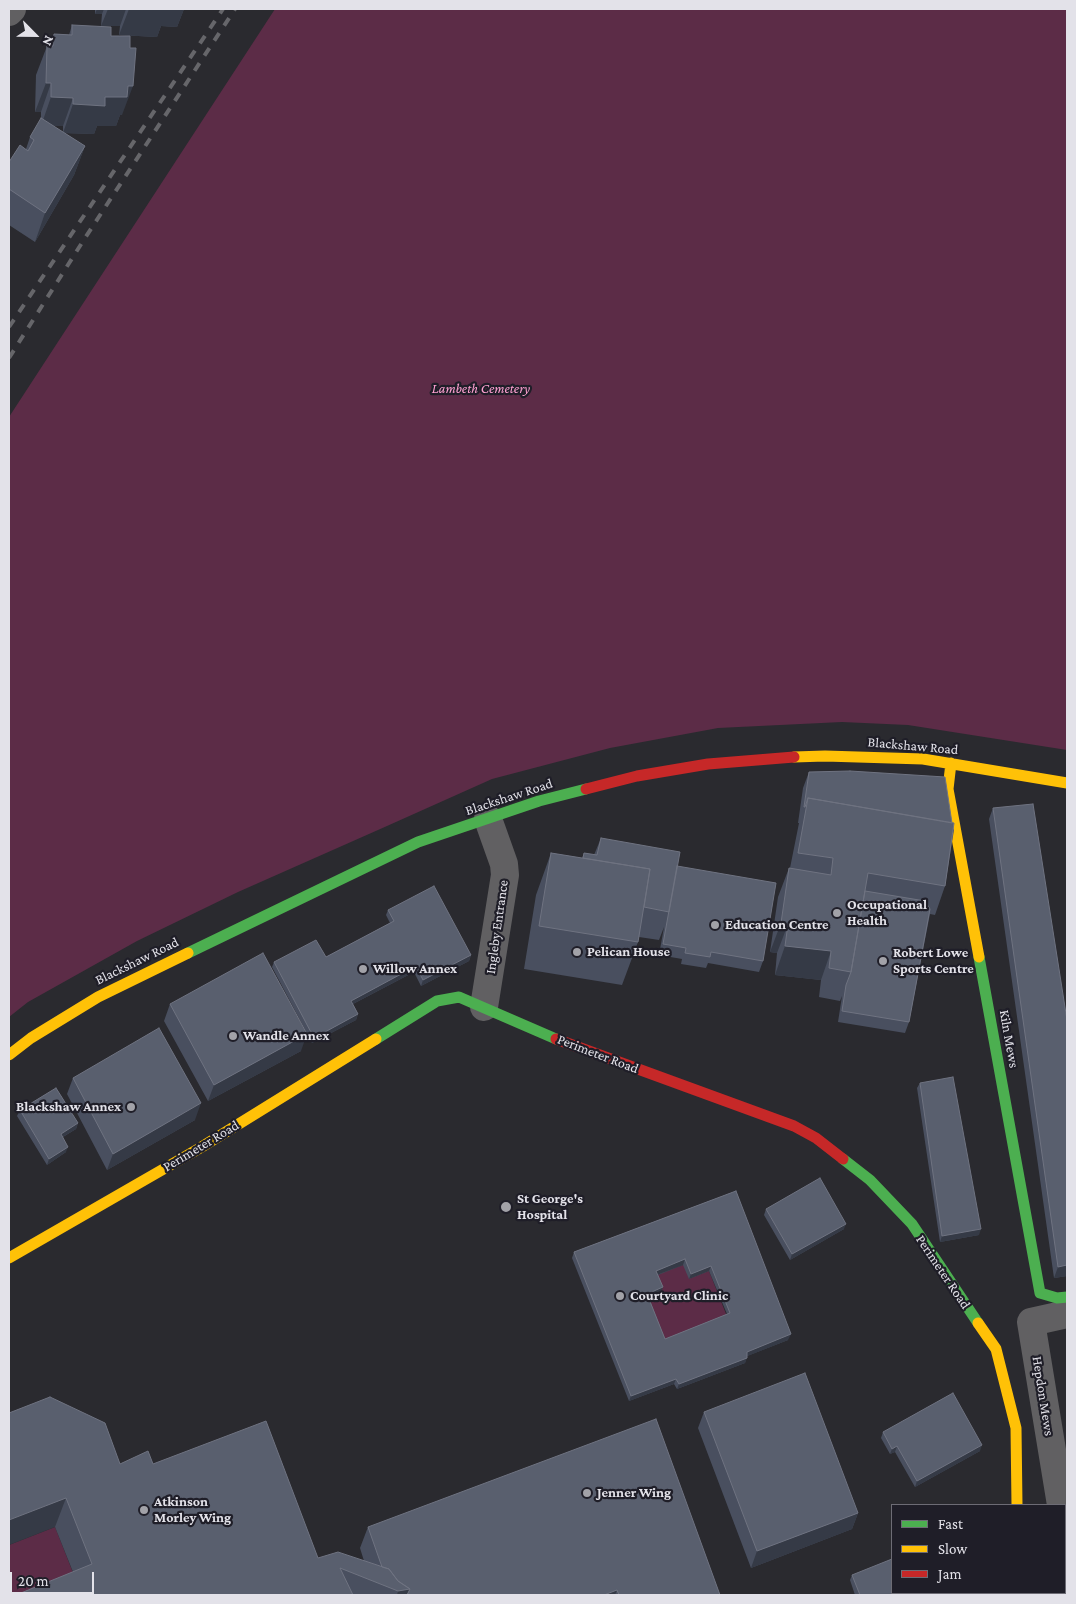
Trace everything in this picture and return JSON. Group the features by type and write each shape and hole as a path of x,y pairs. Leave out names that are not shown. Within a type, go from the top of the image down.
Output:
{"street":[{"path":"9,12 12,9"},
{"name":"Blackshaw Road","path":"9,1055 30,1038 98,997 418,842 539,802 637,776 708,764 769,758 825,756 903,758 951,763 1067,783"},
{"name":"Kiln Mews","path":"951,763 948,789 1040,1294 1057,1298 1067,1297"},
{"name":"Ingleby Entrance","path":"484,1007 504,875 504,864 488,819"},
{"name":"Perimeter Road","path":"9,1258 200,1148 437,1001 459,997 543,1034 794,1126 816,1138 870,1180 912,1224 996,1349 1016,1428 1017,1504"},
{"name":"Hepdon Mews","path":"1061,1504 1031,1322 1067,1314"}],"green space":[{"name":"Lambeth Cemetery","path":"275,9 1067,9 1067,750 908,725 842,722 718,728 610,748 492,779 238,892 137,941 28,1002 9,1017 9,417"},
{"path":"683,1265 709,1271 728,1319 663,1345 645,1299 654,1276"},
{"path":"55,1527 81,1593 75,1595 9,1595 9,1545"}],"building":[{"path":"72,25 111,27 111,36 130,36 130,48 136,48 133,86 128,86 127,97 105,97 105,106 73,104 73,98 51,97 51,83 46,83 47,46 53,46 54,34 72,35"},
{"path":"41,118 85,146 45,213 9,189 9,162 20,145 28,151 34,140 30,137"},
{"path":"850,771 945,777 952,823 808,798 804,807 809,772"},
{"path":"808,798 954,823 945,886 868,873 851,972 829,968 831,951 785,946 788,924 781,923 789,868 831,875 833,858 798,853"},
{"path":"1033,804 1067,1020 1067,1265 1058,1267 993,808"},
{"path":"601,838 680,852 669,912 644,907 650,869 583,858 584,853 597,855"},
{"path":"551,853 650,869 638,942 539,926"},
{"name":"Education Centre","path":"677,866 776,883 763,961 711,952 710,957 685,953 686,948 663,944"},
{"name":"Willow Annex","path":"434,886 471,955 423,980 416,966 351,1001 358,1014 314,1038 274,962 316,940 326,957 394,921 388,910"},
{"name":"Robert Lowe Sports Centre","path":"865,891 925,901 930,909 909,1022 842,1011"},
{"name":"Wandle Annex","path":"263,953 307,1034 214,1085 170,1004"},
{"name":"Blackshaw Annex","path":"159,1028 201,1103 113,1154 73,1078"},
{"path":"953,1077 981,1229 942,1236 920,1083"},
{"path":"56,1088 78,1123 61,1134 68,1147 49,1159 20,1110"},
{"path":"820,1178 846,1224 792,1254 766,1209"},
{"name":"Courtyard Clinic","path":"736,1191 791,1334 747,1352 747,1358 679,1384 676,1379 631,1396 574,1252","holes":["685,1259 691,1274 711,1266 730,1313 665,1339 647,1294 663,1287 656,1271"]},
{"path":"805,1373 858,1513 757,1551 704,1412"},
{"path":"953,1393 982,1445 917,1481 897,1446 892,1449 883,1432"},
{"name":"Atkinson Morley Wing","path":"50,1397 105,1423 120,1464 148,1451 153,1464 266,1421 318,1558 338,1552 389,1569 398,1581 410,1589 398,1591 340,1568 353,1595 16,1595 92,1564 66,1498 9,1520 9,1413"},
{"name":"Jenner Wing","path":"656,1419 720,1595 619,1595 617,1590 604,1595 407,1595 410,1589 398,1581 389,1569 382,1567 368,1527"},
{"path":"891,1559 891,1594 919,1595 860,1595 852,1575"}],"railway":[{"path":"9,327 223,9"},
{"path":"9,358 235,9"}],"traffic: fast":[{"path":"188,953 418,842 539,801 586,789"},
{"path":"979,957 1040,1293 1057,1298 1067,1297"},
{"path":"376,1039 437,1001 459,997 556,1039"},
{"path":"843,1159 870,1180 912,1224 978,1323"}],"traffic: slow":[{"path":"794,757 923,759 1067,783"},
{"path":"951,763 948,789 979,957"},
{"path":"9,1055 31,1038 98,997 188,953"},
{"path":"9,1258 200,1148 376,1039"},
{"path":"978,1323 996,1349 1016,1428 1017,1504"}],"traffic: jam":[{"path":"586,789 637,776 708,764 794,757"},
{"path":"556,1039 794,1126 816,1138 843,1159"}],"place":[{"name":"Occupational Health","path":"837,913"},
{"name":"Education Centre","path":"715,925"},
{"name":"Pelican House","path":"577,952"},
{"name":"Robert Lowe Sports Centre","path":"883,961"},
{"name":"Willow Annex","path":"363,969"},
{"name":"Wandle Annex","path":"233,1036"},
{"name":"Blackshaw Annex","path":"131,1107"},
{"name":"St George's Hospital","path":"506,1207"},
{"name":"Courtyard Clinic","path":"620,1296"},
{"name":"Jenner Wing","path":"587,1493"},
{"name":"Atkinson Morley Wing","path":"144,1510"}]}
